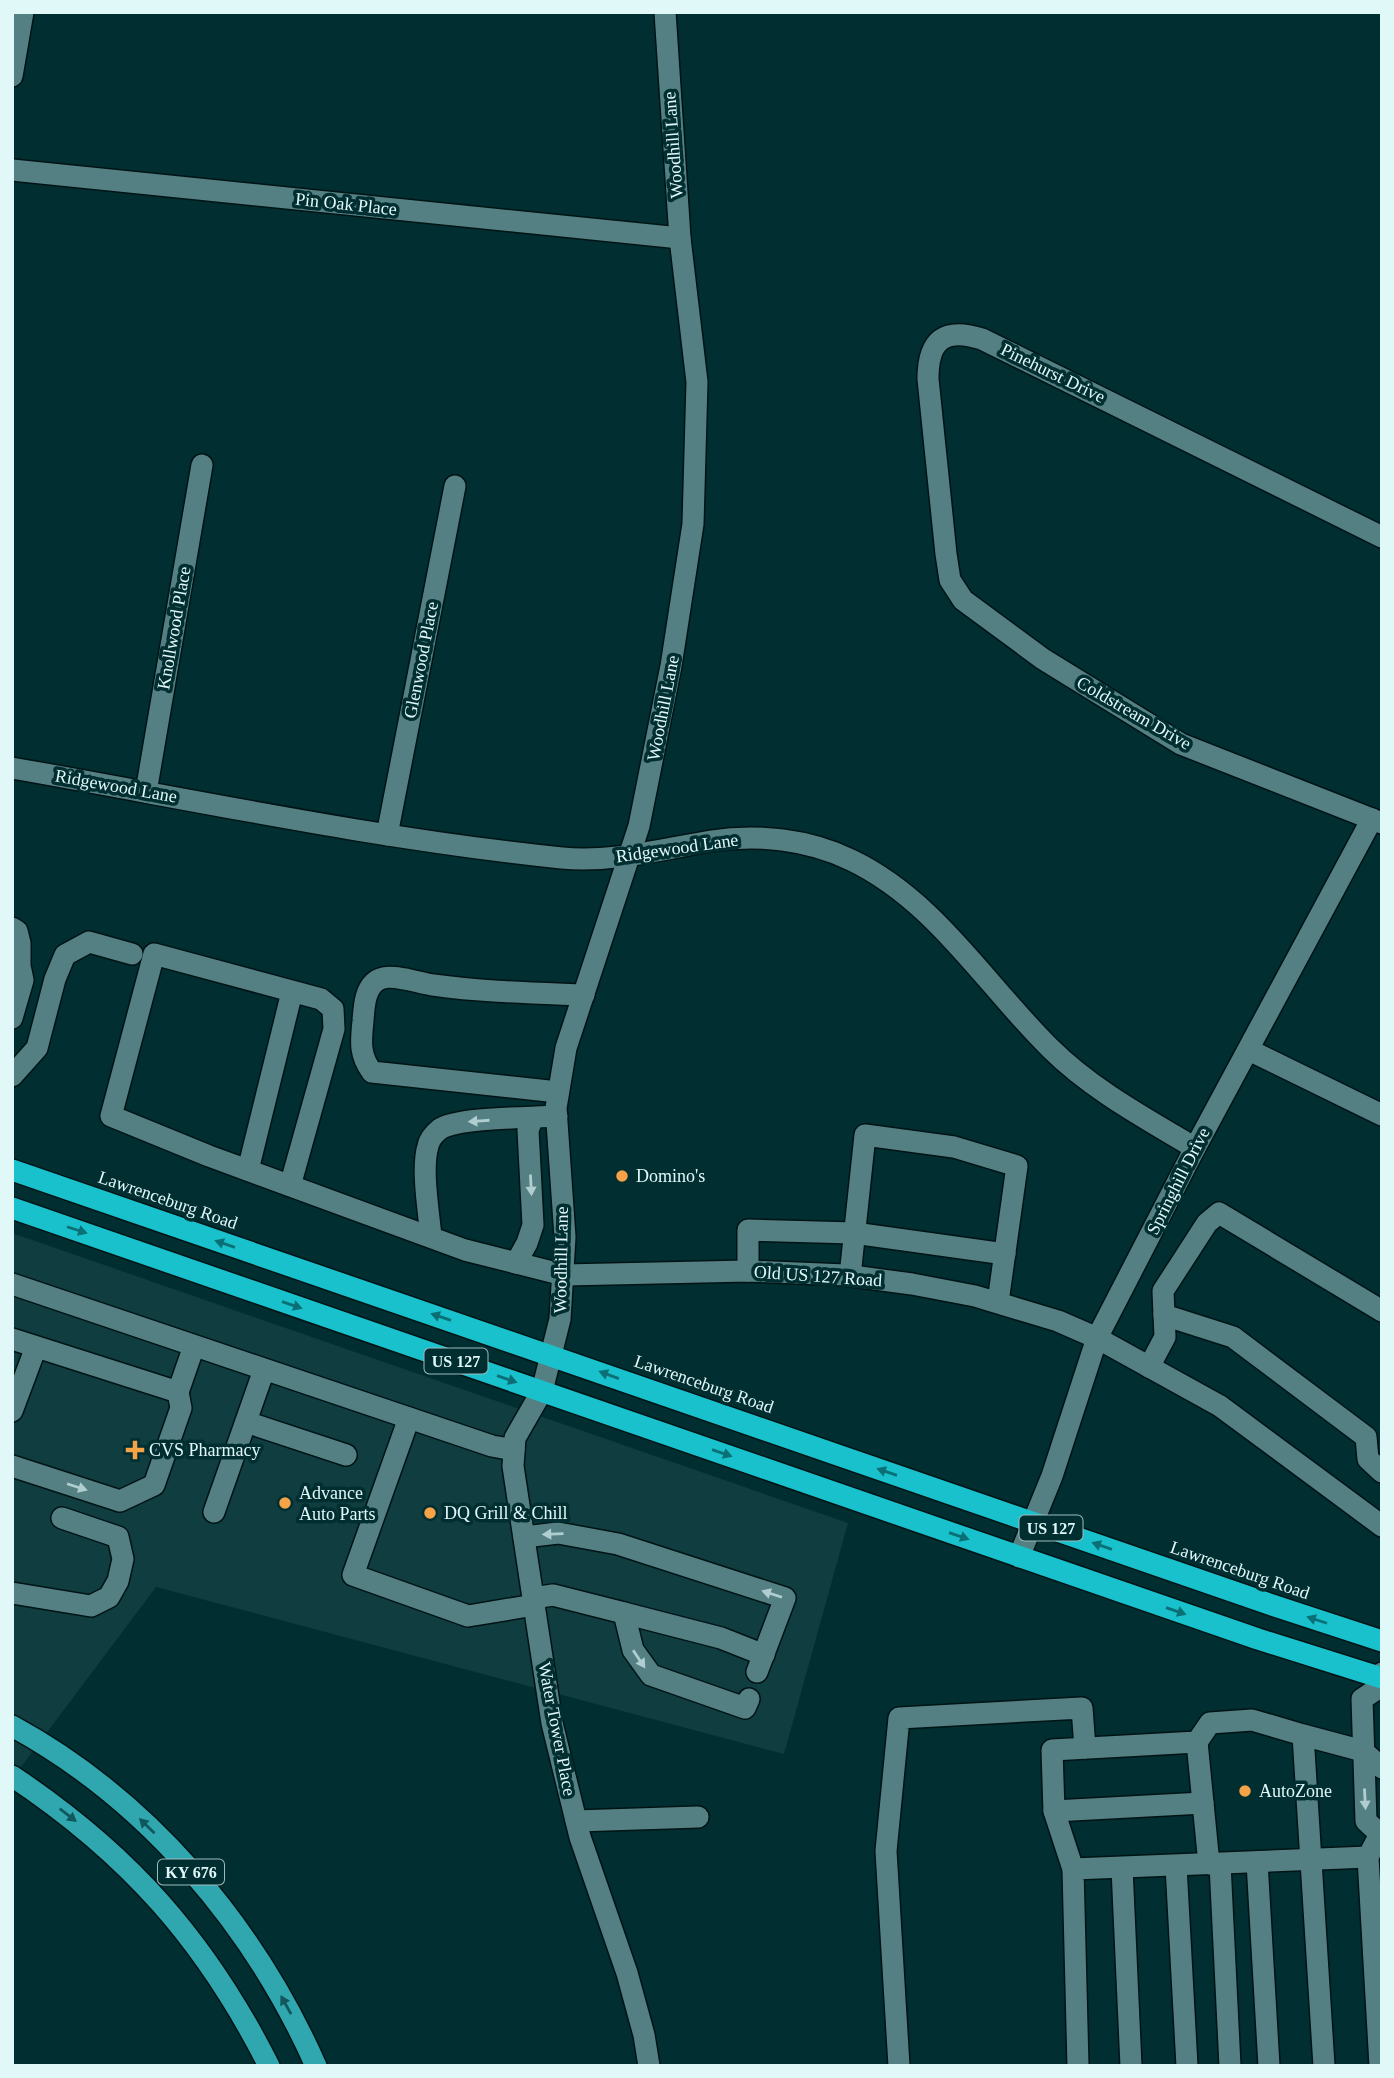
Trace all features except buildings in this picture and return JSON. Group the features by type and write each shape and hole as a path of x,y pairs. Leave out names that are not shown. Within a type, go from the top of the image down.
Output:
{"highway":[{"name":"Lawrenceburg Road","path":"12,1170 1382,1641"},
{"name":"US 127","path":"12,1208 1258,1639 1381,1684"}],"main road":[{"name":"KY 676","path":"12,1726 98,1784 176,1854 245,1938 275,1984 316,2066"},
{"name":"KY 676","path":"12,1776 85,1829 121,1860 155,1895 219,1976 269,2066"}],"street":[{"path":"12,76 23,12"},
{"name":"Woodhill Lane","path":"542,1391 560,1319 564,1275 565,1237 557,1116 558,1092 566,1048 631,856 671,666 693,524 697,382 680,238 665,12"},
{"name":"Pin Oak Place","path":"12,170 680,238"},
{"name":"Pinehurst Drive","path":"950,580 928,365 931,352 937,343 944,336 954,334 966,334 1001,348 1382,537"},
{"name":"Knollwood Place","path":"146,792 202,465"},
{"name":"Glenwood Place","path":"387,835 455,486"},
{"name":"Coldstream Drive","path":"950,580 963,600 1043,659 1181,744 1377,821"},
{"name":"Ridgewood Lane","path":"12,768 387,835 566,858 631,856 711,841 761,838 808,845 850,859 878,874 918,905 1052,1051 1119,1102 1195,1148"},
{"name":"Springhill Drive","path":"1019,1557 1071,1422 1097,1338 1195,1148 1377,821"},
{"path":"12,928 17,931 20,943 23,980 12,1018"},
{"path":"12,1076 37,1048 55,979 65,955 89,942 132,954"},
{"name":"Old US 127 Road","path":"292,992 154,954 111,1116 209,1156 465,1250 564,1275 748,1271 850,1276 912,1284 998,1302 1058,1321 1097,1338 1220,1406 1382,1526"},
{"path":"558,1092 523,1086 372,1072 365,1063 360,1046 368,992 373,983 391,976 407,981 475,991 584,995"},
{"path":"248,1170 292,992 321,999 333,1009 334,1029 290,1186"},
{"path":"1249,1050 1382,1115"},
{"path":"431,1237 425,1160 428,1144 435,1134 450,1125 557,1116"},
{"path":"516,1263 533,1225 528,1130 533,1118"},
{"path":"850,1276 864,1135 954,1147 1017,1166 998,1302"},
{"path":"1149,1367 1165,1337 1163,1291 1207,1223 1219,1213 1382,1311"},
{"path":"748,1271 748,1230 854,1233 1004,1254"},
{"path":"12,1284 492,1446 514,1450"},
{"path":"1164,1314 1233,1337 1366,1437 1368,1459 1382,1472"},
{"path":"12,1339 178,1392"},
{"path":"12,1466 120,1501 155,1485 181,1408 178,1392 194,1346"},
{"path":"12,1411 36,1347"},
{"path":"214,1512 264,1370"},
{"name":"Water Tower Place","path":"542,1391 515,1438 513,1466 552,1723 576,1821 627,1973 644,2035 649,2066"},
{"path":"408,1418 353,1575 468,1616 554,1595 721,1638 761,1664 785,1598 618,1544 558,1533 524,1537"},
{"path":"246,1422 346,1455"},
{"path":"12,1593 91,1606 108,1597 118,1581 123,1559 118,1537 62,1518"},
{"path":"624,1614 633,1650 651,1675 745,1708 749,1699"},
{"path":"1380,2066 1376,1901 1367,1857 1381,1833 1366,1821 1362,1699 1381,1684"},
{"path":"899,2066 886,1852 899,1718 1082,1707 1085,1748"},
{"path":"1230,2066 1215,1864 1203,1803 1197,1742 1210,1723 1252,1720 1363,1751 1382,1768"},
{"path":"1303,1735 1324,2066"},
{"path":"1078,2066 1073,1869 1054,1811 1052,1750 1197,1742"},
{"path":"1054,1811 1203,1803"},
{"path":"576,1821 698,1817"},
{"path":"1073,1869 1367,1857"},
{"path":"1257,1861 1269,2066"},
{"path":"1176,1866 1186,2066"},
{"path":"1122,1868 1131,2066"}],"shaded area":[{"path":"12,1233 848,1523 784,1754 156,1587 12,1779"}],"place":[{"name":"Domino's","path":"622,1176"},
{"name":"CVS Pharmacy","path":"135,1450"},
{"name":"Advance Auto Parts","path":"285,1503"},
{"name":"DQ Grill & Chill","path":"430,1513"},
{"name":"AutoZone","path":"1245,1791"}]}
